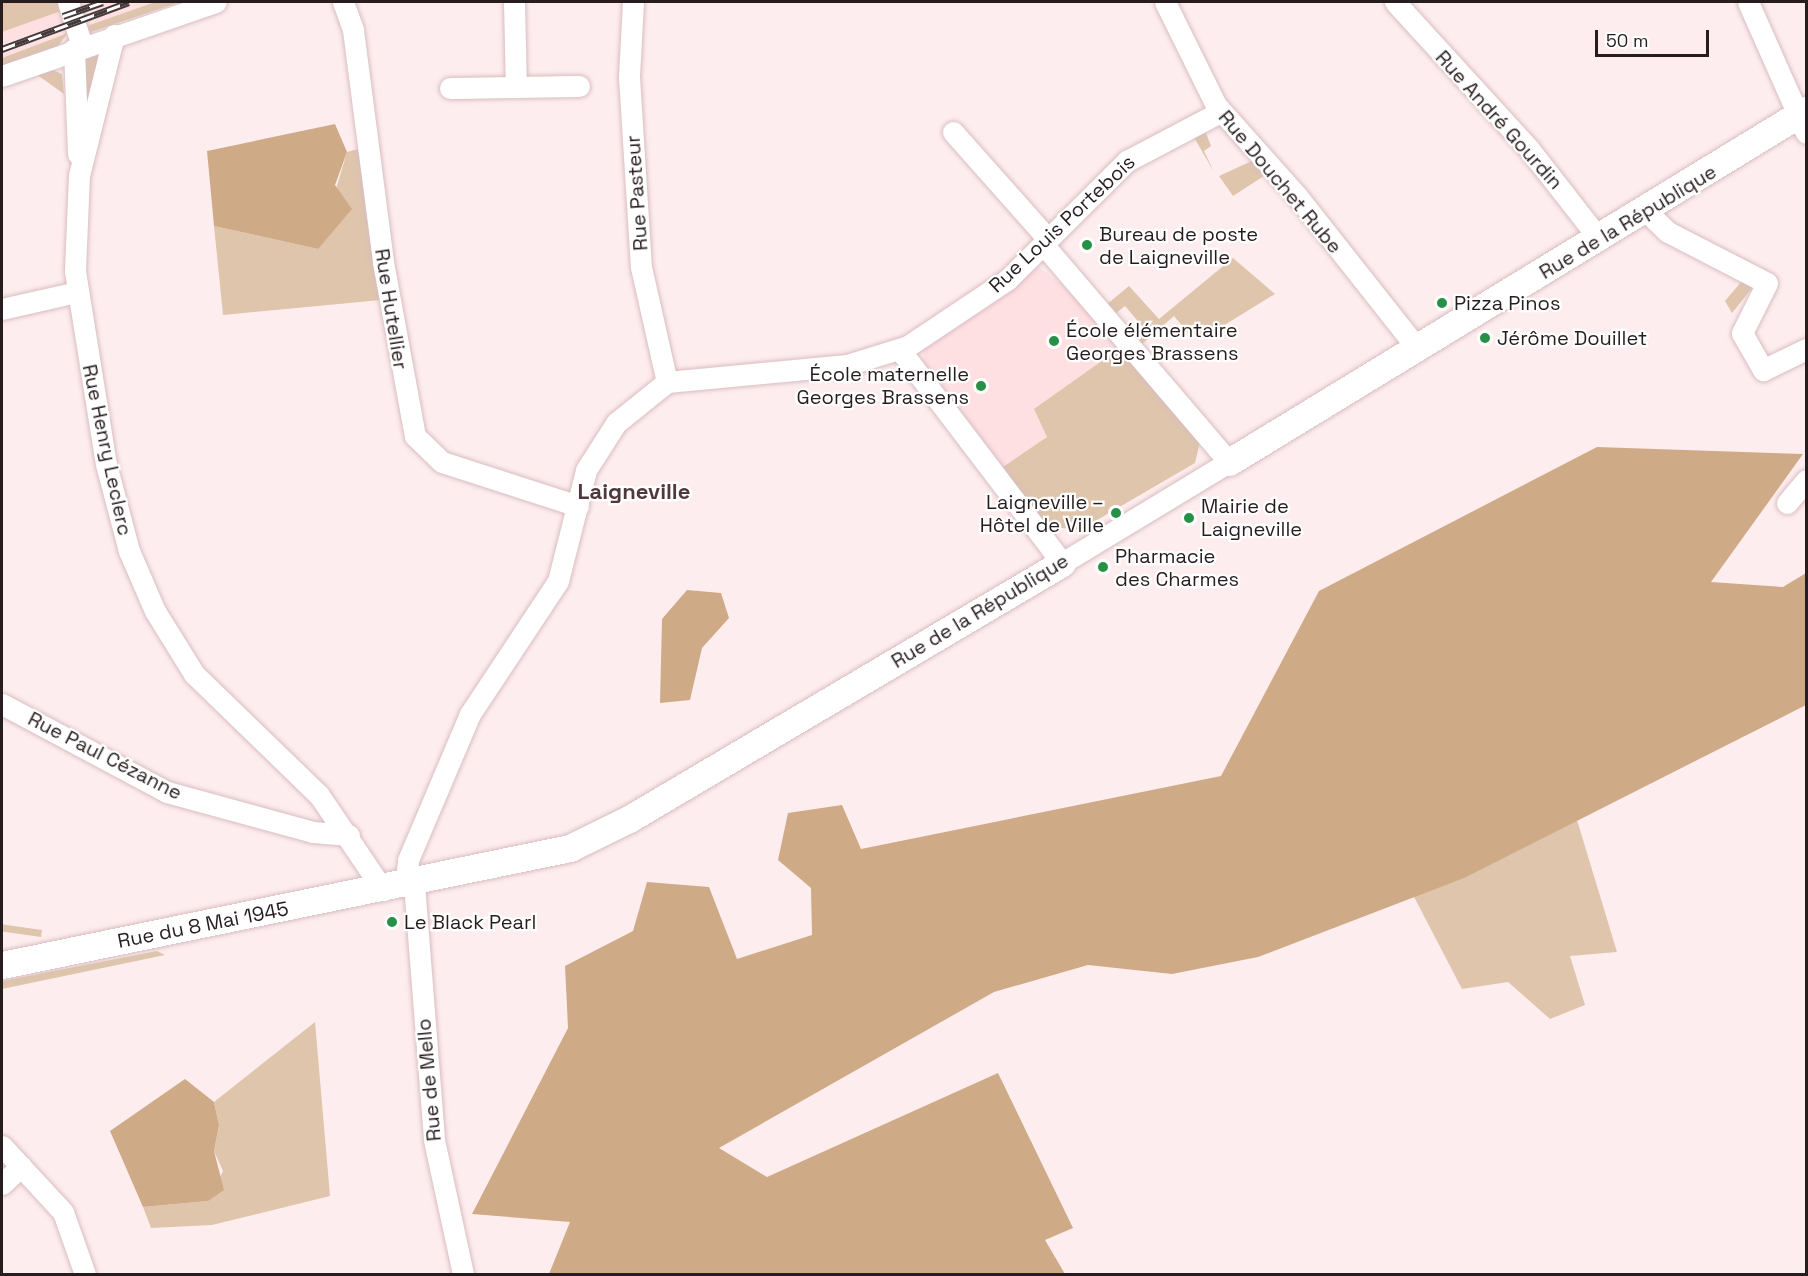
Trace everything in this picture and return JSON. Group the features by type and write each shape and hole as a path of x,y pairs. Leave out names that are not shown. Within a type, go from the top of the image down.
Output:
{"main road":[{"name":"Rue de la République","path":"1229,462 1803,120"},
{"name":"Rue de la République","path":"400,886 552,854 599,836 1062,562"},
{"name":"Rue du 8 Mai 1945","path":"2,965 400,886"}],"street":[{"name":"Rue Henry Leclerc","path":"68,2 78,48 77,292 109,475 149,599 194,674 320,795 349,835 400,886"},
{"path":"2,76 114,35 216,2"},
{"name":"Rue Hutellier","path":"343,2 353,30 381,248 415,436 442,462 578,506"},
{"path":"514,2 516,87"},
{"name":"Rue Pasteur","path":"633,2 630,77 641,267 668,382"},
{"name":"Rue Douchet Rube","path":"1165,2 1220,112 1297,196 1417,348"},
{"name":"Rue André Gourdin","path":"1395,2 1529,148 1600,240"},
{"path":"1748,2 1803,120"},
{"name":"Rue Henry Leclerc","path":"79,175 114,35"},
{"path":"450,88 579,86"},
{"name":"Rue Louis Portebois","path":"668,382 846,365 900,350 1000,285 1127,161 1220,112"},
{"path":"953,132 1229,462"},
{"path":"1647,212 1666,231 1767,283 1742,333 1763,370 1806,349"},
{"path":"2,309 77,292"},
{"path":"900,350 1062,562"},
{"path":"400,886 408,860 470,714 558,581 586,470 605,435 668,382"},
{"name":"Rue de la République","path":"1062,562 1229,462"},
{"path":"1788,502 1806,480"},
{"name":"Rue Paul Cézanne","path":"2,704 167,792 313,832 349,835"},
{"name":"Rue de Mello","path":"400,886 434,1140 463,1275"},
{"path":"2,1146 68,1220 85,1275"},
{"path":"2,1184 21,1166"}],"shaded area":[{"path":"2,2 58,2 61,11 2,32"},
{"path":"86,2 155,2 84,27 77,5"},
{"path":"155,2 180,2 91,32 84,27"},
{"path":"61,11 68,33 2,58 2,32"},
{"path":"68,33 57,47 2,68 2,58"},
{"path":"103,47 90,122 81,73 86,54"},
{"path":"51,69 62,74 64,94 36,74"},
{"path":"335,124 347,152 335,185 352,209 318,249 214,226 207,151"},
{"path":"1204,128 1211,146 1204,151 1214,172 1192,134"},
{"path":"358,149 381,300 223,315 214,226 318,249 347,152"},
{"path":"1254,160 1267,174 1233,196 1219,176"},
{"path":"1233,258 1275,294 1205,337 1189,334 1174,316 1141,345 1137,341 1147,332 1125,306 1115,314 1106,305 1129,286 1159,319"},
{"path":"1039,267 1071,292 1120,348 1035,409 1047,437 1000,469 924,363 923,348"},
{"path":"1741,282 1753,287 1732,313 1725,301"},
{"path":"1120,348 1200,442 1195,463 1080,530 1045,526 1000,469 1047,437 1034,409"},
{"path":"1597,447 1803,454 1711,582 1783,587 1806,573 1806,705 1464,878 1258,957 1172,974 1088,965 994,992 719,1148 767,1177 998,1073 1073,1228 1045,1240 1065,1274 549,1274 570,1222 472,1214 568,1028 565,966 633,931 647,882 709,887 737,959 812,935 811,888 778,860 788,813 842,805 861,849 1221,776 1319,591"},
{"path":"687,590 721,593 729,618 702,648 690,700 660,703 662,619"},
{"path":"1577,820 1617,952 1570,956 1585,1005 1550,1019 1508,982 1462,989 1412,893"},
{"path":"2,924 42,930 41,937 2,931"},
{"path":"157,951 165,955 2,989 2,981"},
{"path":"315,1022 330,1196 212,1225 151,1228 143,1207 208,1201 223,1171 214,1151 219,1125 214,1102"},
{"path":"185,1079 214,1102 219,1125 214,1151 224,1190 208,1201 143,1207 110,1131"}],"railway":[{"path":"63,16 103,2"},
{"path":"2,49 129,2"}],"place":[{"name":"Bureau de poste de Laigneville","path":"1087,245"},
{"name":"Pizza Pinos","path":"1442,303"},
{"name":"Jérôme Douillet","path":"1485,338"},
{"name":"École élémentaire Georges Brassens","path":"1054,341"},
{"name":"École maternelle Georges Brassens","path":"981,386"},
{"name":"Laigneville – Hôtel de Ville","path":"1116,513"},
{"name":"Mairie de Laigneville","path":"1189,518"},
{"name":"Pharmacie des Charmes","path":"1103,567"},
{"name":"Le Black Pearl","path":"392,922"}],"district":[{"name":"Laigneville","path":"634,492"}]}
